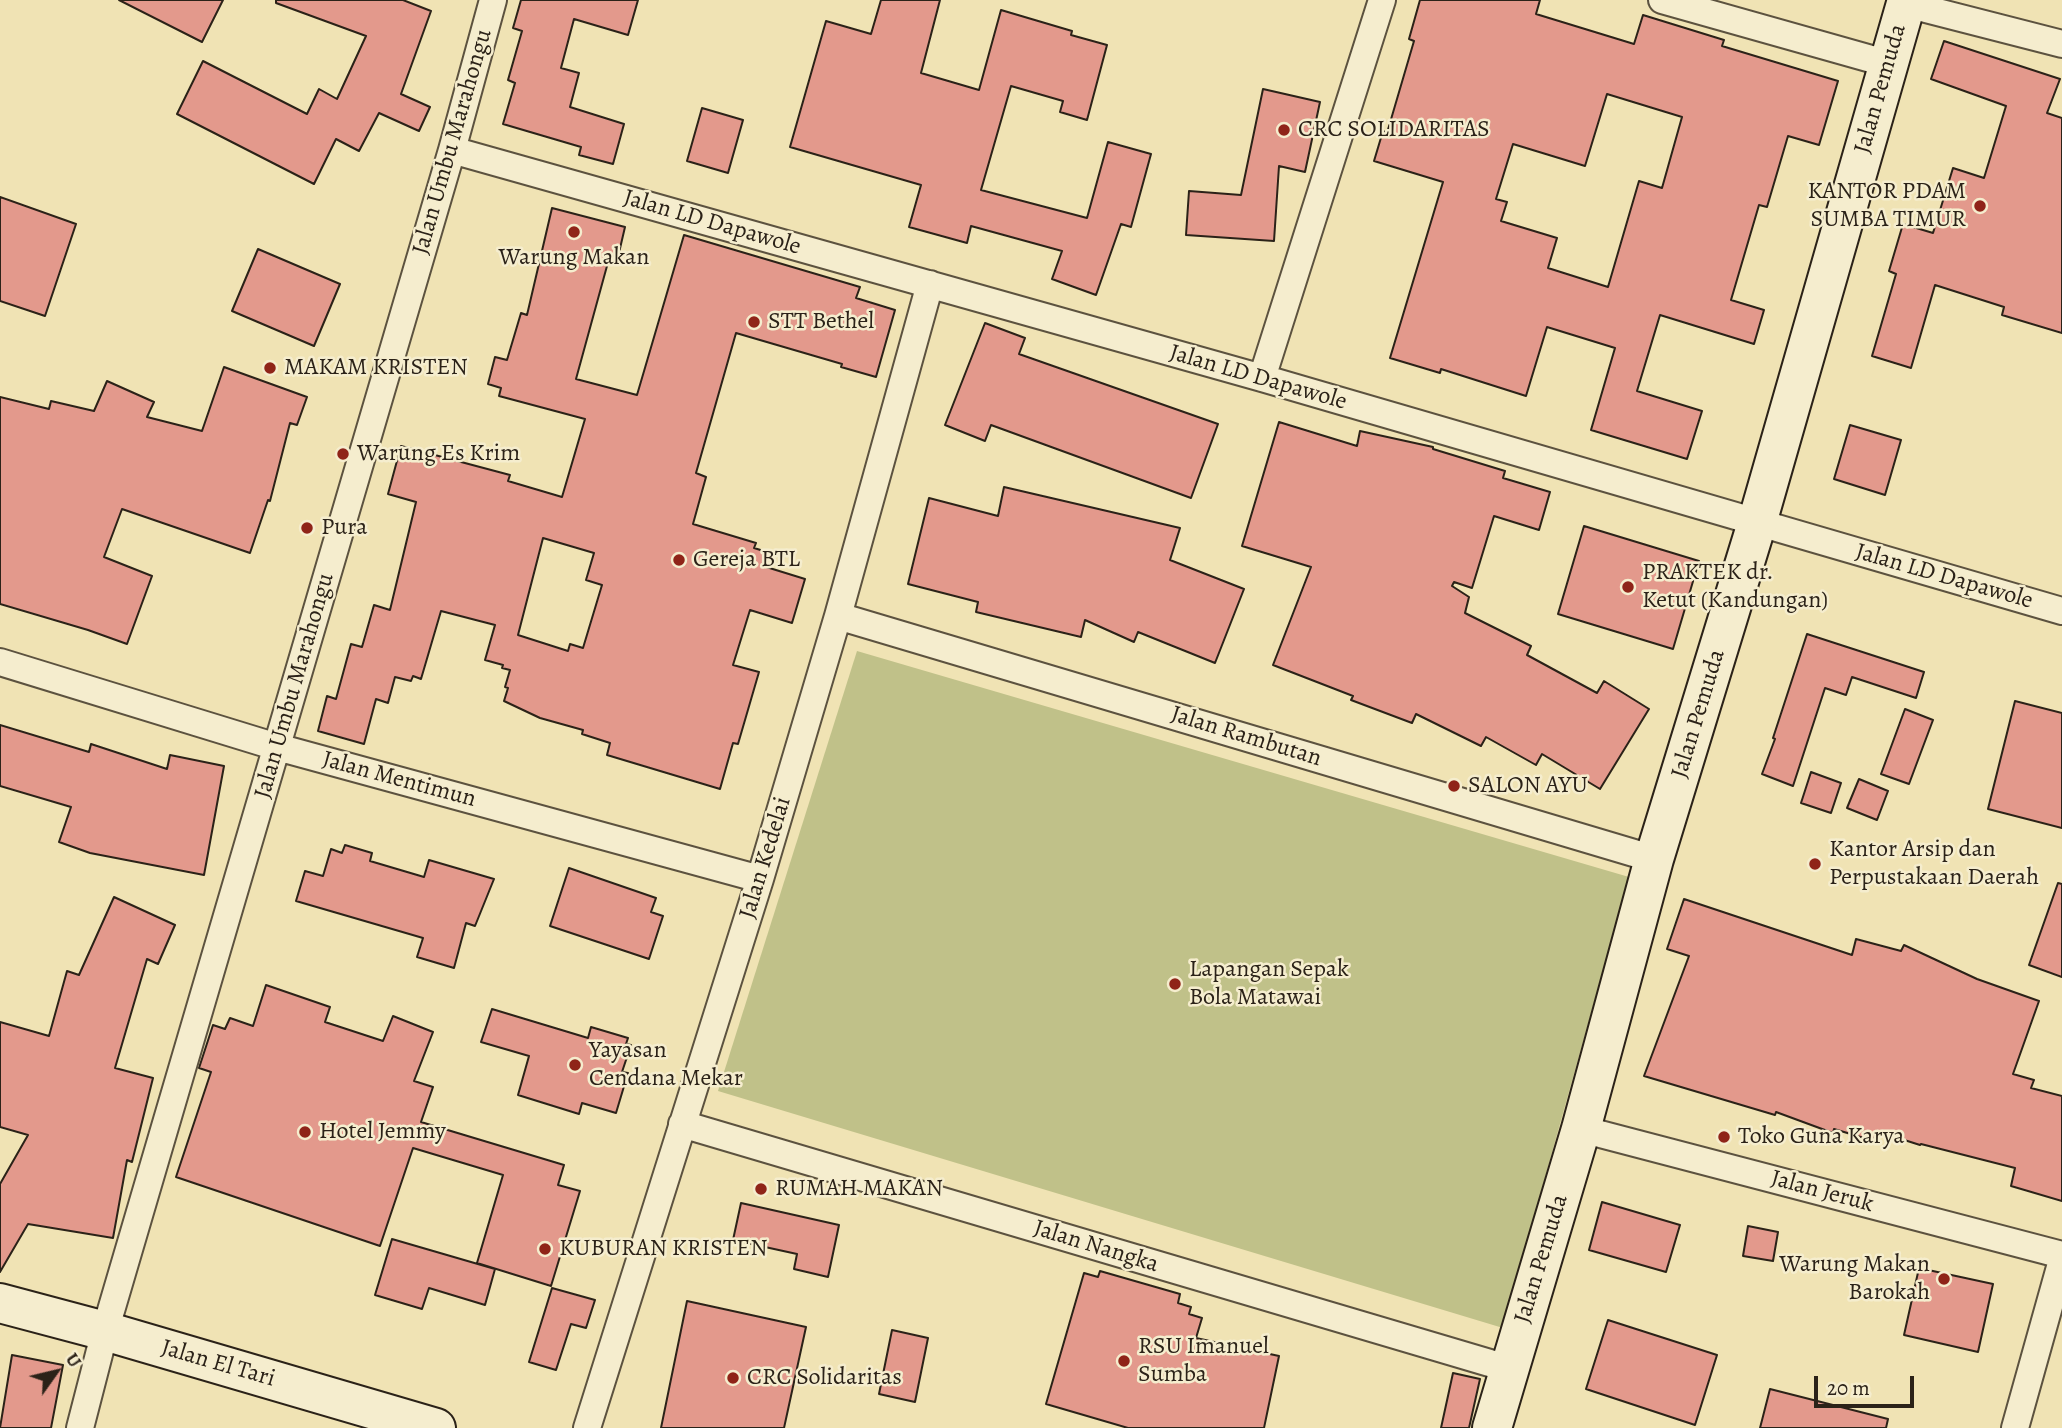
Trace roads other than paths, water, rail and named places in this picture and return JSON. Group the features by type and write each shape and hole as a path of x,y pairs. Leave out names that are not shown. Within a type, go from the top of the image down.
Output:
{"street":[{"name":"Jalan Umbu Marahongu","path":"80,1428 105,1331 452,150 493,0"},
{"path":"1262,379 1382,0"},
{"path":"1662,0 1889,64"},
{"path":"1906,2 2062,44"},
{"name":"Jalan Pemuda","path":"1492,1428 1581,1129 1654,859 1757,523 1906,2"},
{"name":"Jalan LD Dapawole","path":"452,150 1262,379 2062,611"},
{"name":"Jalan Kedelai","path":"587,1428 760,878 838,616 930,284"},
{"name":"Jalan Rambutan","path":"838,616 1654,859"},
{"name":"Jalan Mentimun","path":"0,662 277,747 760,878"},
{"name":"Jalan Nangka","path":"682,1124 1510,1369"},
{"name":"Jalan Jeruk","path":"1581,1129 2062,1258"},
{"path":"2015,1428 2062,1258"},
{"name":"Jalan El Tari","path":"0,1303 436,1428"}],"place":[{"name":"CRC SOLIDARITAS","path":"1284,130"},
{"name":"KANTOR PDAM SUMBA TIMUR","path":"1980,206"},
{"name":"Warung Makan","path":"574,232"},
{"name":"STT Bethel","path":"754,322"},
{"name":"MAKAM KRISTEN","path":"270,368"},
{"name":"Warung Es Krim","path":"343,454"},
{"name":"Pura","path":"307,528"},
{"name":"Gereja BTL","path":"679,560"},
{"name":"PRAKTEK dr. Ketut (Kandungan)","path":"1628,587"},
{"name":"SALON AYU","path":"1454,786"},
{"name":"Kantor Arsip dan Perpustakaan Daerah","path":"1815,864"},
{"name":"Lapangan Sepak Bola Matawai","path":"1175,984"},
{"name":"Yayasan Cendana Mekar","path":"575,1065"},
{"name":"Hotel Jemmy","path":"305,1132"},
{"name":"Toko Guna Karya","path":"1724,1137"},
{"name":"RUMAH MAKAN","path":"761,1189"},
{"name":"KUBURAN KRISTEN","path":"545,1249"},
{"name":"Warung Makan Barokah","path":"1944,1279"},
{"name":"RSU Imanuel Sumba","path":"1124,1361"},
{"name":"CRC Solidaritas","path":"733,1378"}]}
